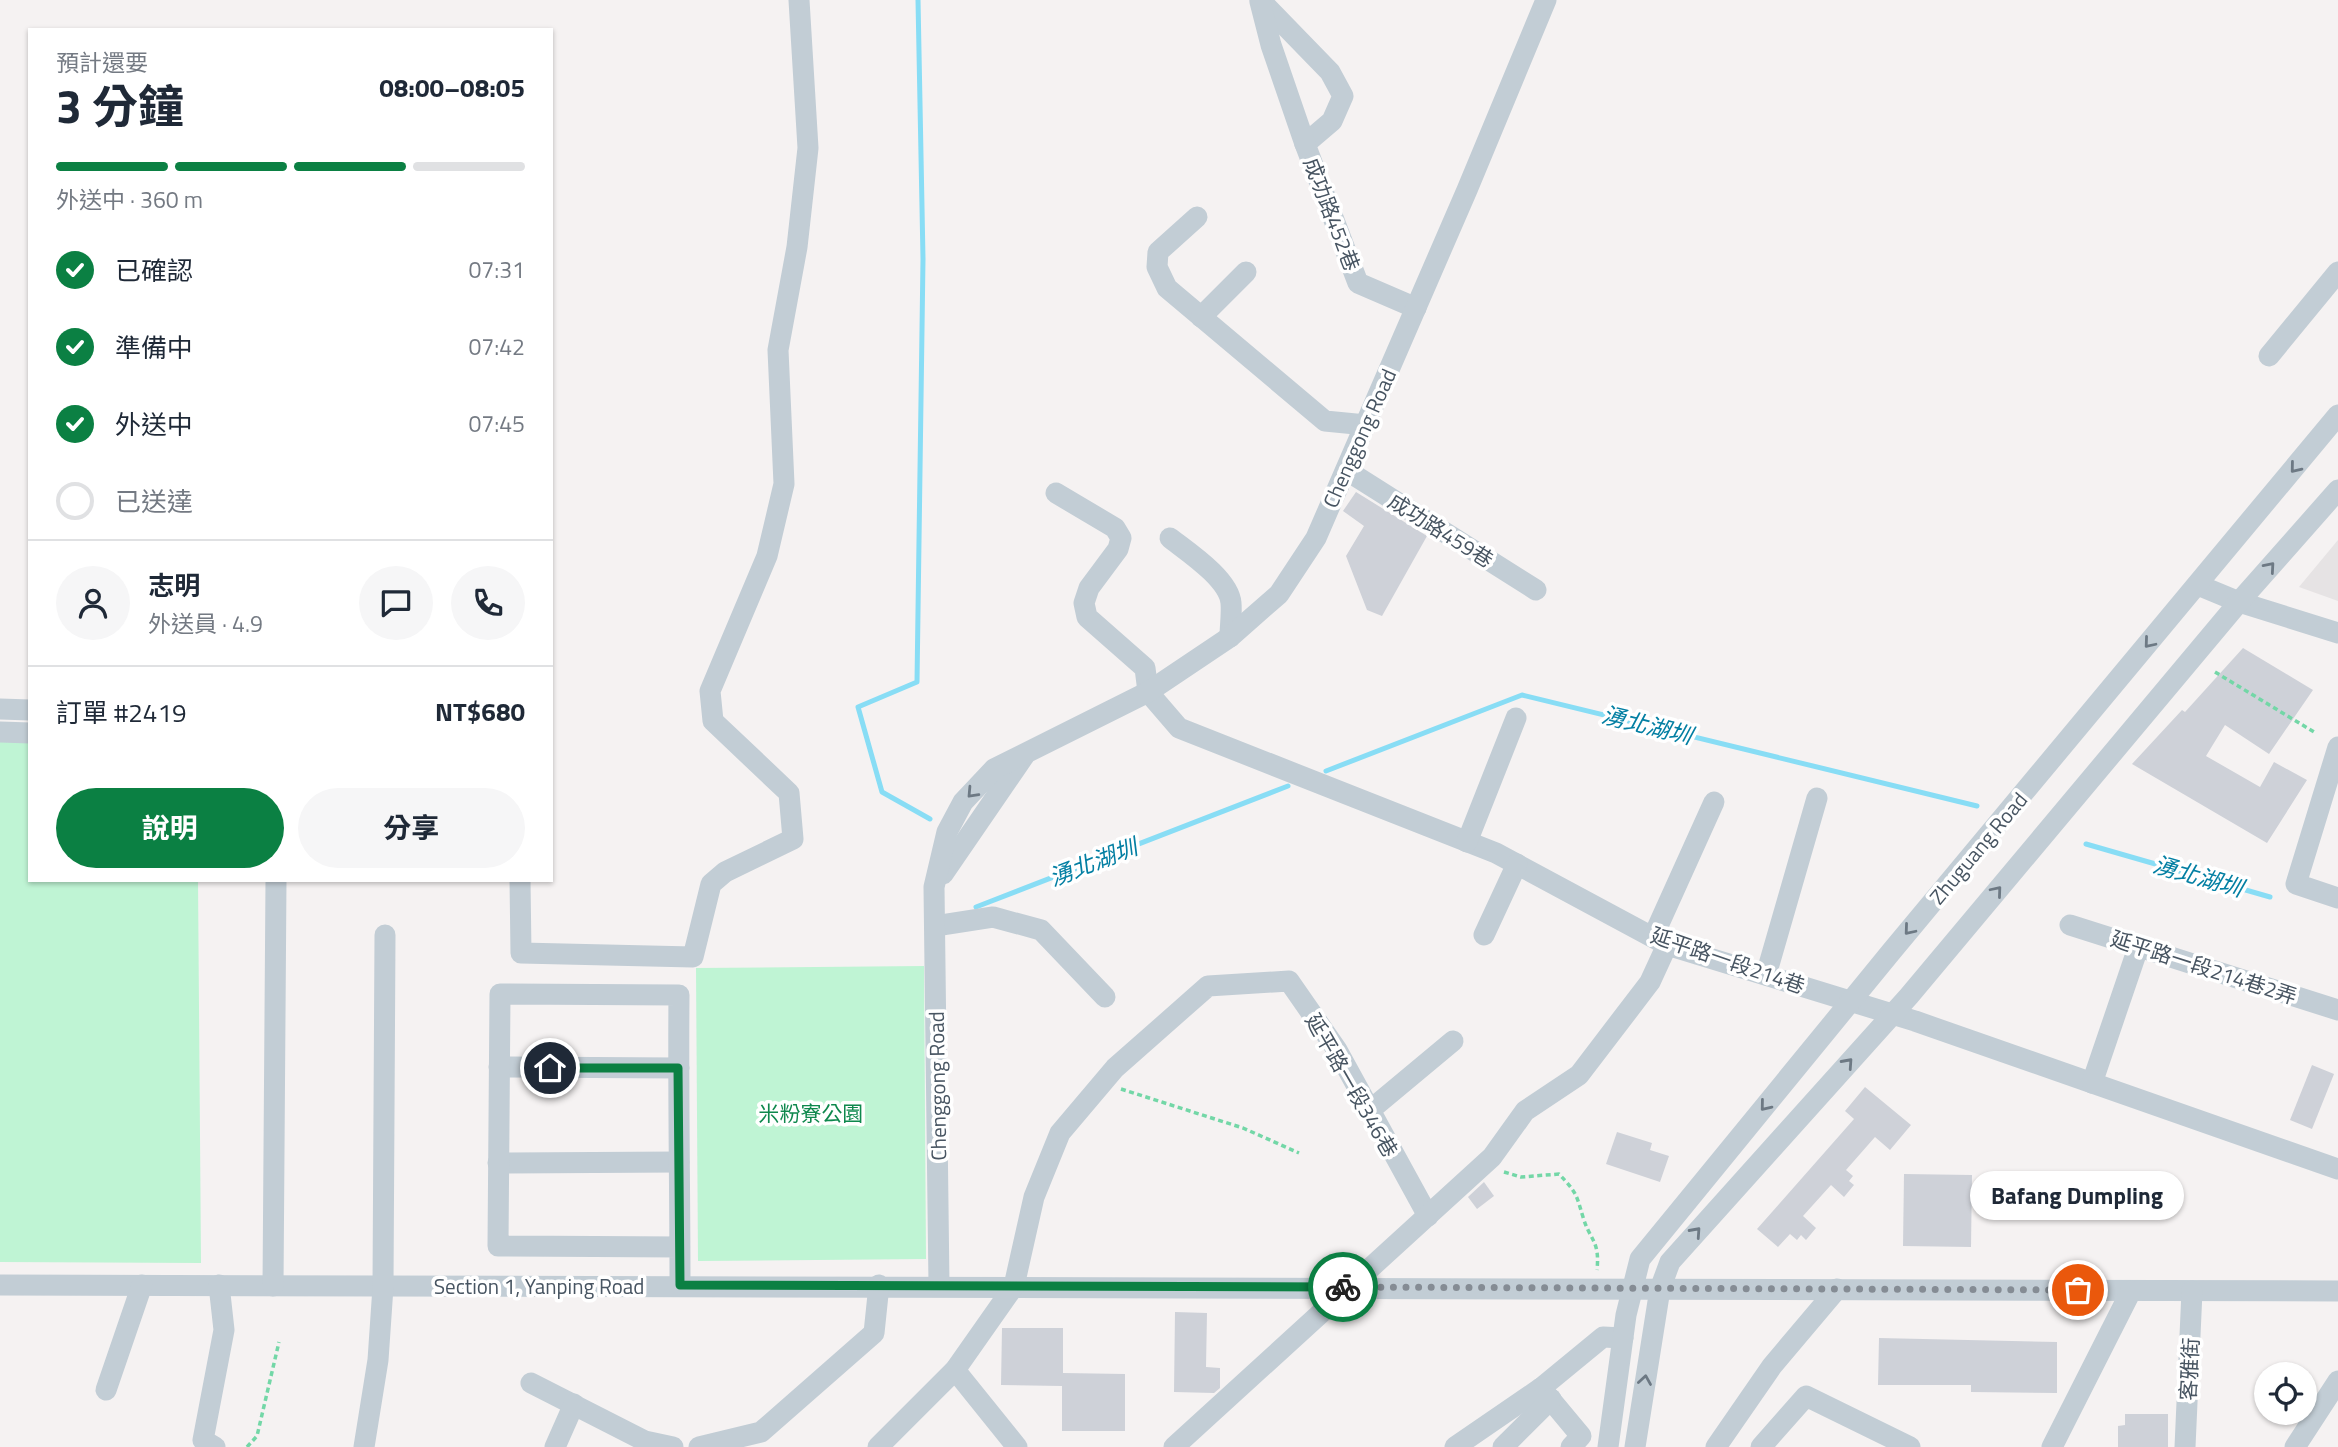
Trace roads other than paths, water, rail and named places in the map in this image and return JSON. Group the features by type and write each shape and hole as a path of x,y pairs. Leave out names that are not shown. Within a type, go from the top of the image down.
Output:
{"street":[{"path":"520,882 521,953 693,957 711,884 725,872 793,839 789,793 713,721 710,691 767,556 784,484 778,350 797,247 808,148 799,0"},
{"path":"1259,0 1270,45 1306,144"},
{"name":"成功路452巷","path":"1259,0 1329,72 1343,96 1332,121 1306,144 1358,284 1416,308"},
{"name":"Chenggong Road","path":"940,1285 934,887 1026,754 1148,692 1230,637 1279,594 1316,538 1546,0"},
{"path":"1196,217 1158,252 1157,267 1167,288 1325,421 1366,425"},
{"path":"1201,317 1246,272"},
{"path":"2269,356 2338,272"},
{"name":"Zhuguang Road","path":"1609,1442 1623,1338 1640,1259 2338,415"},
{"name":"成功路459巷","path":"1346,470 1536,590"},
{"name":"Zhuguang Road","path":"1635,1447 1660,1289 1670,1262 1892,1013 2239,602 2338,490"},
{"path":"1056,493 1115,528 1121,538 1118,549 1089,588 1084,603 1087,617 1145,668 1148,692"},
{"path":"1170,538 1199,560 1223,585 1231,600 1230,637"},
{"path":"2198,585 2239,602 2338,632"},
{"name":"延平路一段214巷","path":"1148,692 1179,728 1517,864 1660,941 1892,1013 2338,1169"},
{"path":"0,709 28,710"},
{"path":"1467,842 1516,718"},
{"path":"0,732 28,733"},
{"path":"2338,747 2296,884 2338,898"},
{"path":"1766,975 1817,798"},
{"path":"1174,1447 1353,1287 1487,1161 1525,1111 1579,1075 1650,982 1660,941 1714,803"},
{"path":"1484,934 1517,864"},
{"path":"273,1286 276,882"},
{"path":"935,926 993,917 1041,930 1105,997"},
{"name":"延平路一段214巷2弄","path":"2070,925 2338,1010"},
{"path":"364,1447 378,1360 383,1287 385,935"},
{"path":"2092,1083 2139,945"},
{"name":"延平路一段346巷","path":"1014,1286 1034,1197 1060,1133 1103,1083 1208,986 1289,981 1337,1050 1428,1216"},
{"path":"680,1247 498,1246 499,994 679,995 678,1068 680,1247 680,1285"},
{"path":"1369,1111 1453,1041"},
{"path":"499,1067 678,1068"},
{"path":"498,1163 679,1162"},
{"name":"Section 1, Yanping Road","path":"0,1285 940,1285 2338,1291"},
{"path":"106,1390 142,1285"},
{"path":"215,1447 202,1440 224,1331 219,1285"},
{"path":"699,1447 761,1432 874,1333 879,1285"},
{"path":"878,1447 955,1370 1014,1286"},
{"path":"1716,1447 1772,1366 1837,1289"},
{"path":"2052,1447 2131,1291"},
{"name":"客雅街","path":"2185,1447 2192,1291"},
{"path":"1503,1447 1546,1394 1603,1337 1623,1338"},
{"path":"955,1370 1017,1447"},
{"path":"2295,1447 2338,1381"},
{"path":"531,1383 651,1444 673,1447"},
{"path":"1546,1394 1576,1441 1609,1442"},
{"path":"1455,1447 1546,1394"},
{"path":"1761,1447 1805,1396 1910,1447"},
{"path":"555,1447 574,1404"}],"waterway":[{"path":"918,0 923,259 917,682 858,707 882,792 930,819"},
{"name":"湧北湖圳","path":"1326,771 1522,695 1977,806"},
{"name":"湧北湖圳","path":"976,907 1288,786"},
{"name":"湧北湖圳","path":"2086,844 2270,897"}],"place":[{"name":"Bafang Dumpling","path":"2078,1290"}],"park label":[{"name":"米粉寮公園","path":"811,1113"}]}
